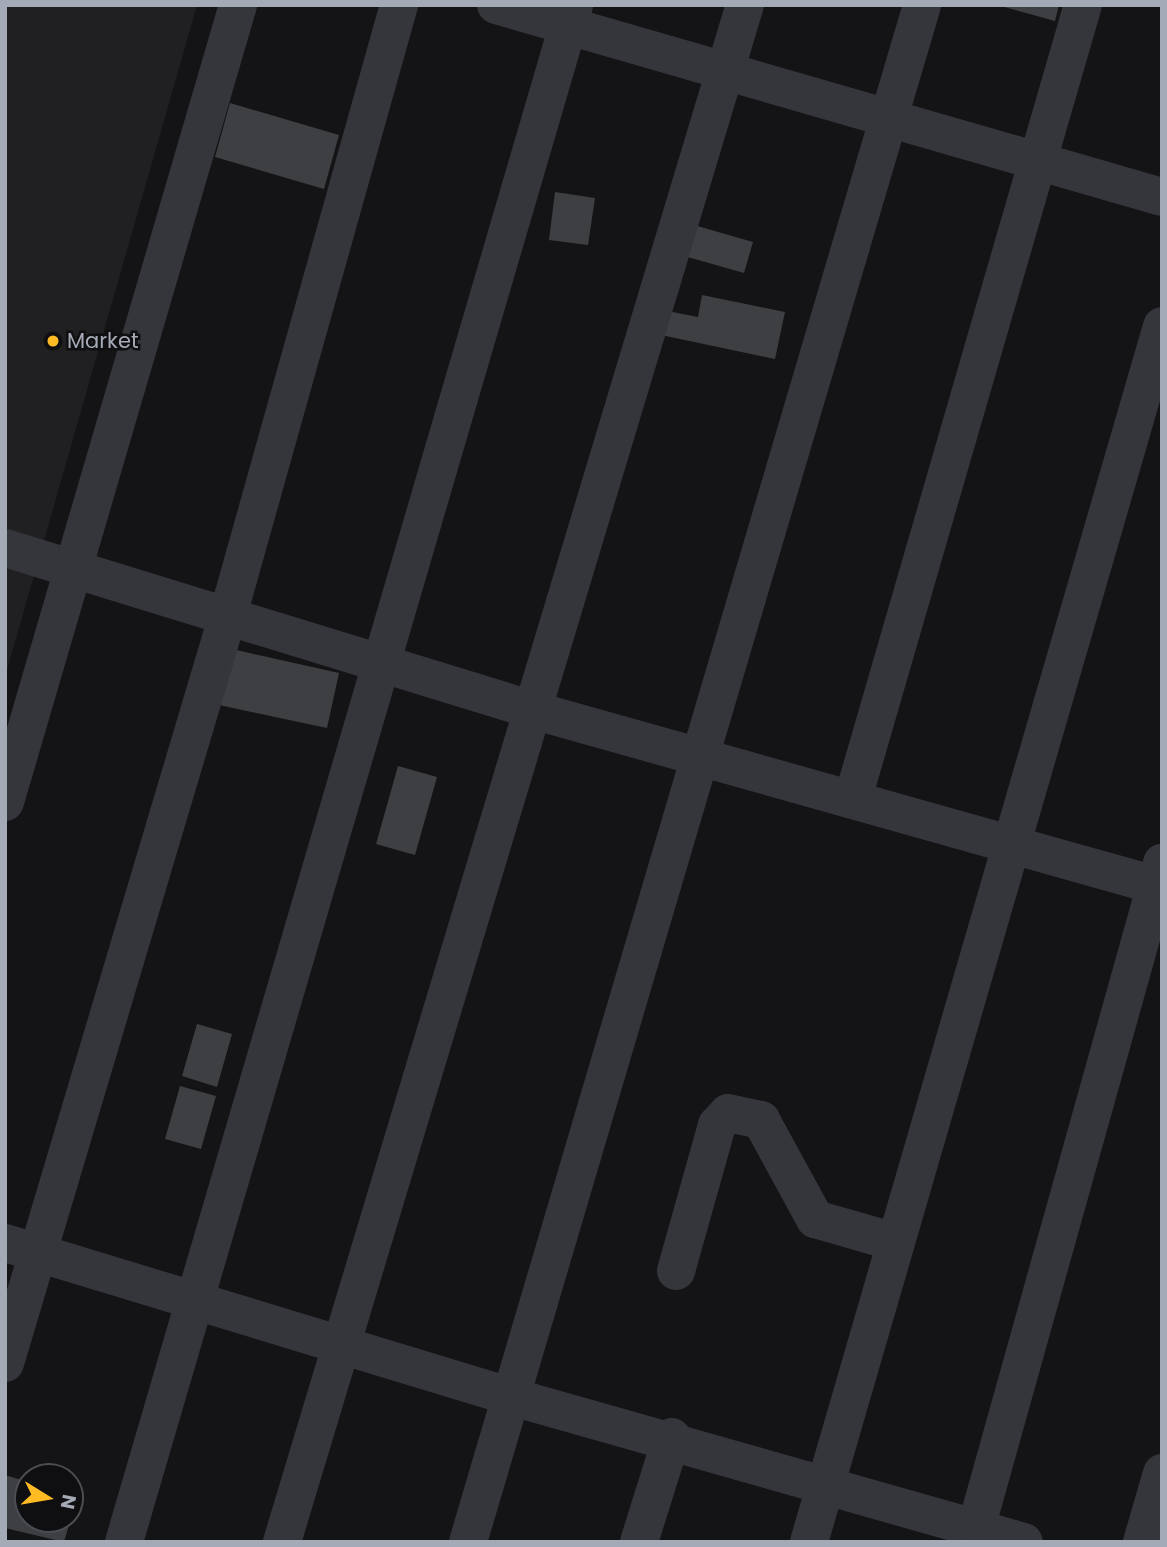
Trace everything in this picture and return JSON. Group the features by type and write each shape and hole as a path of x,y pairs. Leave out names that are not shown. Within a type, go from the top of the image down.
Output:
{"street":[{"path":"5,803 238,5"},
{"path":"5,1363 22,1248 229,614 399,5"},
{"path":"496,5 570,16 726,69 1162,197"},
{"path":"282,1542 536,711 745,5"},
{"path":"468,1542 922,5"},
{"path":"853,798 1083,5"},
{"path":"124,1542 193,1300 384,661 570,16"},
{"path":"809,1542 1162,326"},
{"path":"5,548 384,661 536,711 1012,841 1160,878 976,1528"},
{"path":"676,1271 717,1125 728,1113 761,1120 815,1220 895,1242"},
{"path":"22,1248 509,1396 672,1437 1024,1542"},
{"path":"639,1542 672,1437"},
{"path":"1142,1542 1162,1472"}],"shaded area":[{"name":"Market","path":"5,5 197,5 5,677"}],"building":[{"path":"997,5 1059,5 1055,21"},
{"path":"230,103 339,135 324,189 215,157"},
{"path":"555,192 595,198 588,245 549,240"},
{"path":"694,225 753,242 744,273 684,256"},
{"path":"702,295 785,312 775,359 661,335 667,311 698,317"},
{"path":"232,649 339,673 327,728 219,705"},
{"path":"398,766 437,777 415,855 376,844"},
{"path":"197,1024 232,1034 217,1087 182,1076"},
{"path":"180,1086 216,1096 201,1149 165,1139"},
{"path":"5,1475 14,1478 14,1530 5,1528"},
{"path":"26,1533 67,1533 64,1542"}],"place":[{"name":"Market","path":"53,341"}]}
